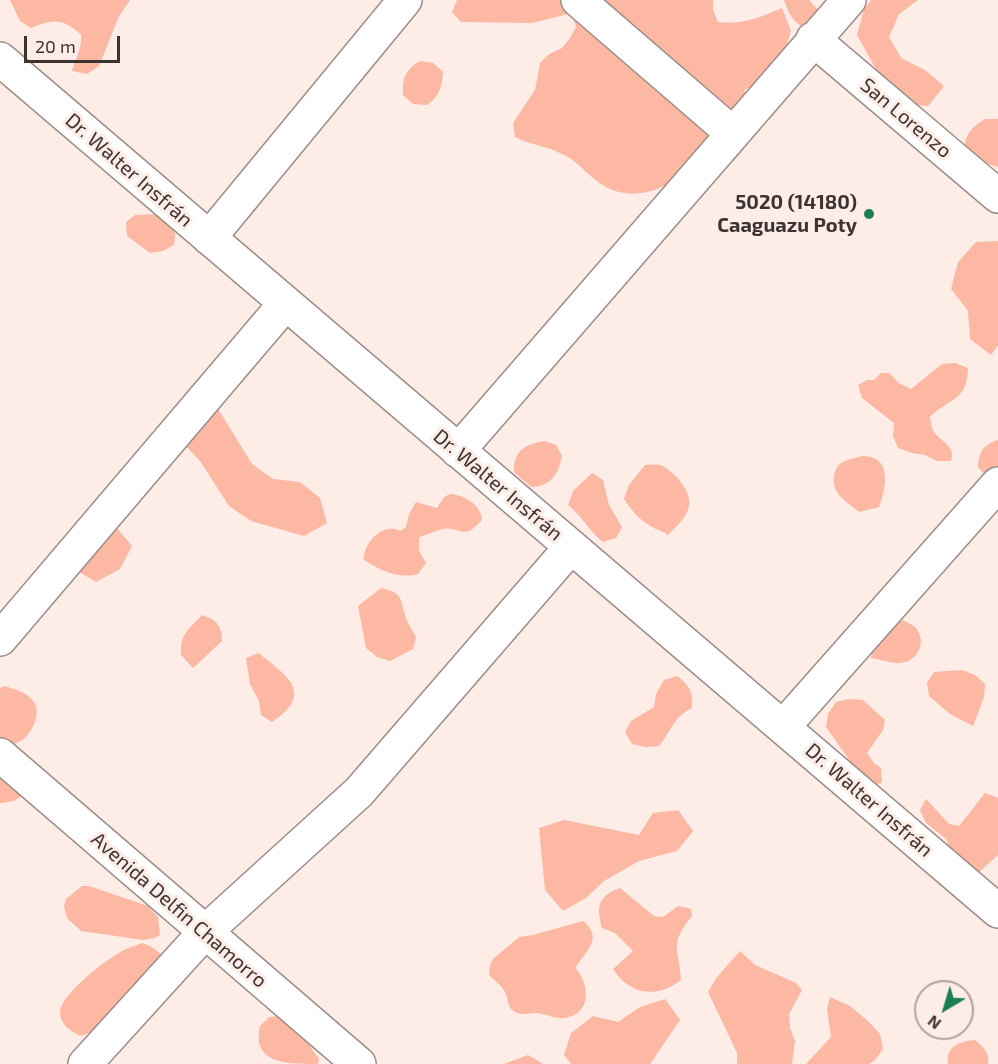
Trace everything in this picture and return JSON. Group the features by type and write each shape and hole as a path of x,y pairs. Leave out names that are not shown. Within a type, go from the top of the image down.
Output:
{"street":[{"path":"209,238 405,0"},
{"path":"578,0 732,134"},
{"path":"458,451 849,0"},
{"name":"San Lorenzo","path":"813,39 998,196"},
{"name":"Dr. Walter Insfrán","path":"0,59 998,911"},
{"path":"0,639 285,304"},
{"path":"783,727 998,484"},
{"path":"85,1064 205,932 359,792 571,547"},
{"name":"Avenida Delfin Chamorro","path":"0,755 359,1064"}],"shaded area":[{"path":"10,0 130,0 119,16 99,66 87,74 72,71 81,40 81,35 75,29 58,22 31,28 20,21"},
{"path":"457,0 713,0 713,10 718,22 744,21 782,8 791,31 783,56 756,85 744,90 759,123 751,139 735,159 713,174 696,169 664,186 630,194 606,187 562,154 515,137 513,123 535,90 540,63 549,54 562,48 576,27 572,13 532,23 461,22 452,12"},
{"path":"784,0 809,0 818,10 821,23 812,32 801,26 791,16"},
{"path":"871,0 918,0 899,14 889,37 901,58 925,70 944,86 928,106 900,104 882,80 857,35 864,9"},
{"path":"420,61 433,63 443,72 439,91 427,105 413,104 403,95 406,75"},
{"path":"985,119 998,119 998,167 987,164 964,149 970,131"},
{"path":"161,214 173,227 174,245 163,251 150,253 127,236 126,222 135,215"},
{"path":"998,241 998,345 991,355 970,339 968,311 951,289 958,262 976,242"},
{"path":"955,363 968,368 964,387 956,398 930,417 934,432 952,452 951,461 937,461 925,455 898,448 893,436 894,423 862,398 858,385 867,380 874,380 881,373 889,373 899,383 911,389 942,364"},
{"path":"212,399 252,464 273,479 300,482 320,498 327,523 304,536 251,521 229,506 200,461 181,441"},
{"path":"998,440 998,479 987,477 978,467 983,449"},
{"path":"544,441 556,445 562,456 556,474 549,482 531,487 514,472 514,465 522,450 531,444"},
{"path":"862,456 872,457 879,461 885,474 885,483 879,507 859,512 839,495 835,489 834,480 835,471 840,464"},
{"path":"645,465 658,465 665,468 676,476 688,494 689,506 686,514 667,536 666,533 642,520 624,499 629,485"},
{"path":"592,473 603,480 609,505 622,527 616,538 603,542 568,505 573,491"},
{"path":"450,494 461,496 475,505 482,520 476,527 466,532 443,529 419,537 419,551 426,563 418,574 390,573 364,560 367,547 375,536 387,529 400,531 406,527 409,514 416,502 437,508 444,497"},
{"path":"116,527 132,546 120,569 96,582 74,569"},
{"path":"381,588 397,594 416,637 413,649 390,661 377,657 366,648 358,606"},
{"path":"202,615 218,624 222,641 193,668 181,655 182,642 186,633"},
{"path":"903,620 914,626 919,633 921,645 916,655 905,662 898,663 871,658 874,644 881,633 890,625"},
{"path":"258,653 286,677 294,693 292,702 285,712 272,722 261,715 259,701 250,684 246,658"},
{"path":"962,670 975,675 985,684 984,697 973,726 950,714 929,696 927,683 934,672"},
{"path":"677,676 690,690 692,708 681,715 659,746 645,747 632,744 625,732 631,721 654,707 656,694 664,680"},
{"path":"5,686 31,698 37,711 30,732 23,740 12,744 0,743 0,688"},
{"path":"849,699 863,700 885,720 883,730 867,753 881,768 882,783 870,785 857,781 850,761 826,727 828,714 836,702"},
{"path":"0,761 24,794 14,801 0,803"},
{"path":"985,793 998,798 998,855 977,874 951,852 946,839 926,823 920,810 926,799 949,824 959,826"},
{"path":"678,810 693,831 677,851 639,861 604,881 586,898 563,911 545,890 539,828 564,820 639,835 653,813"},
{"path":"82,886 89,886 148,906 158,917 160,935 143,940 81,931 67,918 64,906 66,899"},
{"path":"620,888 654,916 663,917 678,906 691,909 692,916 677,940 681,980 672,986 653,992 635,989 620,978 613,969 633,951 615,933 602,928 599,908 603,898"},
{"path":"583,921 589,927 593,939 575,968 585,987 585,1002 582,1008 569,1017 561,1018 537,1013 521,1014 512,1010 504,990 489,975 493,959 519,937"},
{"path":"142,943 162,955 162,962 102,1029 80,1036 69,1029 64,1024 60,1012 68,996 108,960"},
{"path":"740,951 755,965 796,983 802,990 789,1014 790,1028 795,1041 792,1064 737,1064 737,1053 708,992 717,977"},
{"path":"830,997 850,1006 880,1034 883,1049 869,1064 806,1064 831,1037 827,1009"},
{"path":"665,999 680,1020 650,1064 571,1064 564,1055 571,1033 593,1016 618,1022 640,1007"},
{"path":"283,1016 309,1038 311,1048 319,1059 318,1064 284,1062 266,1055 259,1039 260,1026 269,1017"},
{"path":"975,1040 987,1053 988,1064 948,1064 949,1053 955,1046"},
{"path":"528,1055 543,1064 504,1064"}],"place":[{"name":"5020 (14180) Caaguazu Poty","path":"869,214"}]}
